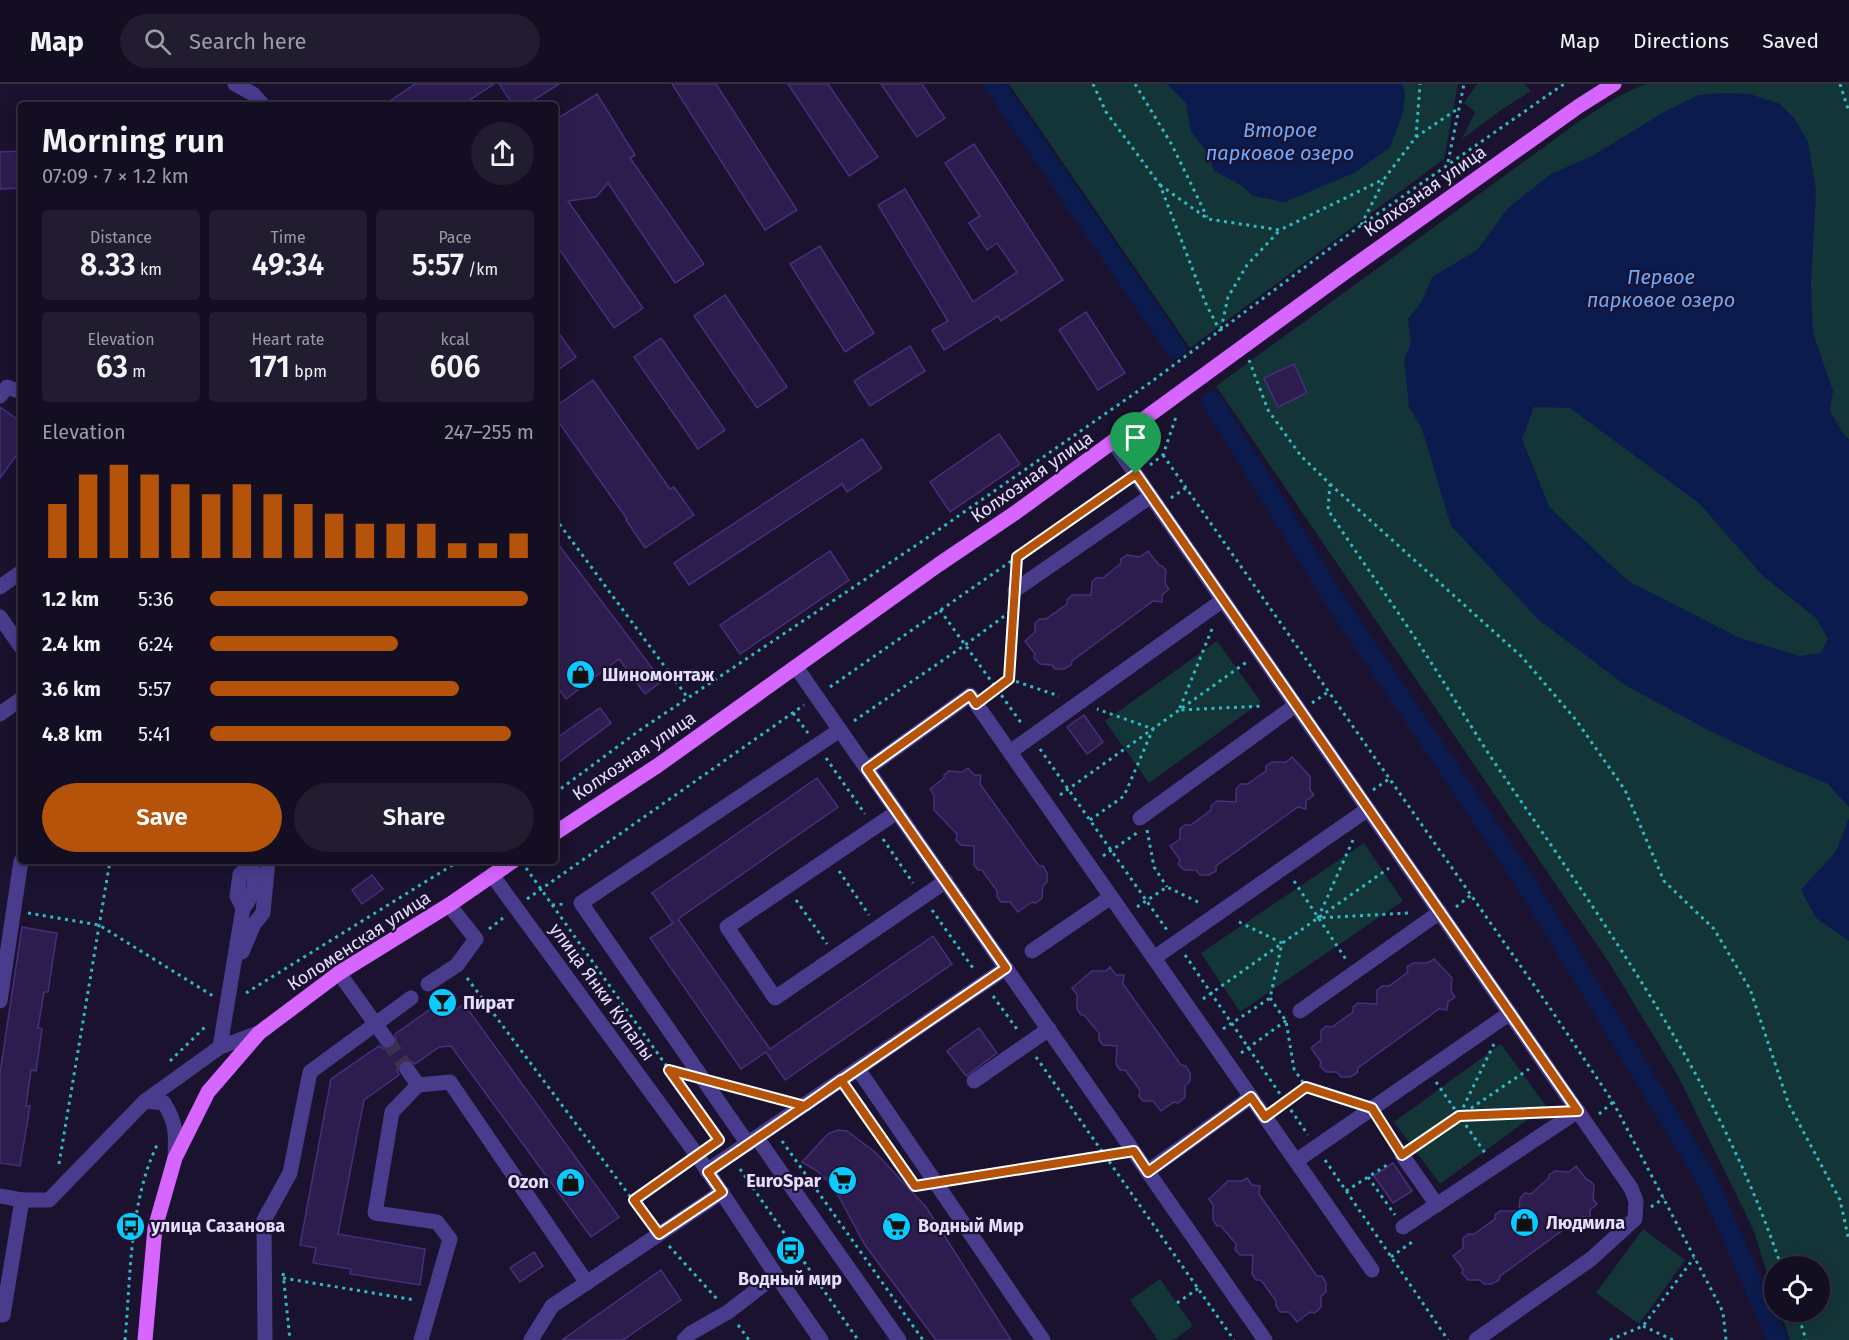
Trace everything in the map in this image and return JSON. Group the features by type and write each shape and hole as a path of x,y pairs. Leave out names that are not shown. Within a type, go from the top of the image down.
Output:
{"main road":[{"name":"Колхозная улица","path":"558,831 657,766 1114,442 1239,349 1578,106 1614,84"},
{"path":"492,875 508,864"},
{"name":"Коломенская улица","path":"145,1340 155,1228 175,1158 208,1092 259,1034 339,973 449,905 492,875"}],"street":[{"path":"234,84 252,94 260,102"},
{"path":"0,396 7,387 18,391"},
{"path":"1114,442 1631,1188 1636,1201 1635,1219 1591,1259 1476,1340"},
{"path":"1015,590 1151,496"},
{"path":"0,587 18,574"},
{"path":"1010,752 1223,600"},
{"path":"0,617 18,643"},
{"path":"796,667 1265,1340"},
{"path":"867,769 970,695 1372,1270"},
{"path":"0,714 18,701"},
{"path":"1140,818 1296,705"},
{"path":"840,730 581,903 703,1078 753,1141 899,1340"},
{"path":"1154,958 1368,808"},
{"path":"897,812 727,927 775,998 946,882"},
{"path":"0,1001 7,910 20,864"},
{"path":"220,1047 243,908 237,896 240,874 250,864"},
{"path":"233,974 254,924 263,913 268,864"},
{"name":"улица Янки Купалы","path":"492,875 697,1155 821,1340"},
{"path":"1032,951 1111,897"},
{"path":"428,984 457,965 476,939 449,905"},
{"path":"1300,1011 1440,912"},
{"path":"708,1172 1006,968"},
{"path":"339,973 387,1040"},
{"path":"265,1340 264,1220 290,1173 310,1072 411,998"},
{"path":"1296,1161 1510,1013"},
{"path":"974,1081 1048,1029"},
{"path":"0,1196 22,1200 49,1200 145,1101 220,1047 259,1034"},
{"path":"407,1070 418,1085"},
{"path":"858,1070 1043,1340"},
{"path":"421,1340 450,1239 437,1222 375,1213 392,1112 418,1085 450,1082 587,1282"},
{"path":"1148,1172 1251,1097"},
{"path":"145,1101 164,1103 173,1116 176,1135 175,1158"},
{"path":"1403,1227 1578,1111"},
{"path":"1402,1155 1437,1205"},
{"path":"531,1340 552,1306 722,1192"},
{"path":"0,1315 3,1315 22,1200"},
{"path":"684,1340 691,1333 728,1312 776,1275"}],"path":[{"path":"1093,84 1106,112 1160,185 1206,304 1220,331"},
{"path":"1135,84 1172,145 1208,219"},
{"path":"1416,136 1420,84"},
{"path":"1448,164 1464,84"},
{"path":"558,791 640,730 921,542 1156,378 1360,226 1564,84"},
{"path":"1840,84 1849,112"},
{"path":"1360,226 1384,179 1416,136 1459,108"},
{"path":"1220,331 1228,297 1242,273 1281,230 1384,179"},
{"path":"1160,185 1208,219 1281,230"},
{"path":"1239,349 1268,410 1301,456 1522,657 1576,720 1625,790 1664,882 1714,929 1750,989 1789,1105 1840,1200 1849,1240"},
{"path":"476,939 540,888 1164,455 1613,1102 1723,1312 1726,1340"},
{"path":"1330,484 1328,510 1432,663 1497,766 1615,939 1677,1042 1733,1148 1777,1256"},
{"path":"558,522 688,698"},
{"path":"976,704 1009,679 1017,557"},
{"path":"1179,710 1223,600"},
{"path":"840,730 1014,609"},
{"path":"940,610 1176,942 1448,1340"},
{"path":"1046,805 1260,652"},
{"path":"1179,710 1296,705"},
{"path":"793,713 1234,1340"},
{"path":"1090,820 1124,796 1153,729"},
{"path":"1089,866 1146,827 1154,867 1167,887"},
{"path":"1318,918 1354,838"},
{"path":"829,858 878,928"},
{"path":"1189,1008 1402,858"},
{"path":"67,1161 58,1170 109,864"},
{"path":"168,1063 227,1005 454,864"},
{"path":"523,864 731,1156 858,1340"},
{"path":"1284,867 1354,972"},
{"path":"787,886 836,956"},
{"path":"7,910 99,925 227,1005"},
{"path":"1318,918 1440,912"},
{"path":"1209,1038 1270,998 1282,943"},
{"path":"457,965 659,1234 728,1312"},
{"path":"1270,998 1286,1021 1294,1069 1306,1087 1372,1108 1402,1155"},
{"path":"1227,1063 1300,1011"},
{"path":"1459,1116 1495,1044"},
{"path":"1346,1191 1542,1060"},
{"path":"669,1070 805,1106"},
{"path":"1428,1070 1494,1167"},
{"path":"841,1080 915,1186 1134,1151"},
{"path":"1265,1117 1306,1087"},
{"path":"1459,1116 1578,1111"},
{"path":"772,1128 923,1340"},
{"path":"634,1200 719,1140"},
{"path":"1610,1340 1643,1326 1694,1257"},
{"path":"282,1269 290,1340"},
{"path":"283,1278 431,1303"},
{"path":"1177,1303 1199,1288"},
{"path":"1800,1322 1806,1340"},
{"path":"1643,1326 1673,1340"},
{"path":"1618,1336 1624,1340"}],"green space":[{"path":"1009,84 1458,84 1444,159 1190,348"},
{"path":"1477,84 1524,84 1531,91 1462,139 1475,112 1464,103"},
{"path":"1645,84 1849,84 1849,1340 1790,1340 1784,1322 1830,1322 1830,1256 1764,1256 1764,1263 1753,1229 1678,1076 1610,964 1216,386 1581,120 1617,97"},
{"path":"1217,641 1261,702 1149,783 1105,721"},
{"path":"1364,843 1403,901 1240,1012 1201,953"},
{"path":"1501,1044 1546,1106 1440,1184 1394,1122"},
{"path":"1643,1229 1685,1260 1639,1324 1596,1293"},
{"path":"1160,1279 1193,1326 1173,1340 1158,1340 1130,1300"}],"water":[{"name":"Второе парковое озеро","path":"1167,84 1403,84 1405,97 1402,115 1390,147 1356,172 1285,202 1253,196 1241,185 1214,171 1208,153 1191,132 1186,103"},
{"name":"Первое парковое озеро","path":"1750,94 1780,104 1795,119 1808,142 1816,190 1811,285 1813,333 1833,391 1830,411 1849,439 1849,807 1828,784 1706,729 1625,685 1539,620 1451,526 1422,429 1409,407 1404,360 1411,343 1408,319 1422,301 1432,277 1477,250 1508,208 1551,174 1592,156 1664,112 1698,95","holes":["1534,407 1570,408 1700,504 1763,576 1816,618 1828,639 1821,653 1800,656 1740,638 1628,581 1550,508 1522,439"]},
{"path":"1849,818 1849,941 1816,918 1801,890 1836,851"}],"building":[{"path":"415,84 494,84 467,102 388,102"},
{"path":"499,84 559,84 531,102 511,102"},
{"path":"672,84 716,84 797,210 765,230"},
{"path":"788,84 828,84 878,157 849,176"},
{"path":"881,84 922,84 945,118 917,137"},
{"path":"597,94 635,155 630,158 704,264 675,283 608,183 596,197 568,201 643,308 614,328 558,247 558,118"},
{"path":"974,144 1063,280 1001,321 998,316 944,350 932,330 948,321 878,205 905,189 973,302 1017,272 997,243 987,250 969,223 980,216 945,163"},
{"path":"18,151 18,188 0,189 0,152"},
{"path":"820,246 874,333 845,352 790,264"},
{"path":"725,295 787,387 757,408 694,316"},
{"path":"1086,312 1125,373 1098,390 1059,330"},
{"path":"558,332 576,357 558,370"},
{"path":"661,338 725,430 698,449 634,357"},
{"path":"910,346 925,371 870,406 854,381"},
{"path":"1294,364 1307,393 1278,407 1264,378"},
{"path":"593,380 670,489 674,487 694,515 645,548 558,421 558,405"},
{"path":"0,407 18,420 18,453 0,478"},
{"path":"999,434 1020,464 950,512 930,482"},
{"path":"862,439 882,468 847,492 842,484 689,585 674,563"},
{"path":"558,544 662,681 645,694 619,659 566,699 558,688"},
{"path":"830,551 849,580 740,654 720,625"},
{"path":"1148,551 1166,570 1165,584 1169,589 1162,595 1162,602 1153,601 1064,669 1055,669 1052,665 1040,664 1034,658 1035,654 1025,641 1035,632 1035,623 1040,619 1046,619 1067,604 1067,600 1072,595 1091,595 1092,582 1096,578 1103,578 1127,555 1140,557"},
{"path":"600,708 611,723 558,763 558,737"},
{"path":"1084,715 1103,742 1087,754 1067,727"},
{"path":"1292,757 1310,776 1310,790 1314,795 1306,801 1306,809 1298,807 1216,866 1216,871 1209,875 1200,875 1196,870 1184,870 1178,864 1180,860 1170,846 1180,839 1180,829 1185,825 1191,825 1211,810 1211,806 1217,801 1236,802 1236,789 1241,784 1247,784 1266,771 1266,766 1272,762 1286,762"},
{"path":"968,768 974,775 981,775 980,784 1039,866 1043,866 1047,873 1042,898 1018,912 1010,902 1001,902 997,897 997,891 982,870 978,870 974,865 974,846 961,845 956,840 957,834 934,810 934,795 930,789 949,771 962,772"},
{"path":"817,778 838,807 678,919 770,1049 933,936 952,964 785,1080 766,1052 741,1069 650,938 673,923 652,893"},
{"path":"372,875 383,889 362,904 352,890"},
{"path":"22,927 57,933 48,992 44,992 38,1028 42,1029 36,1071 31,1070 26,1106 30,1106 20,1166 0,1163 0,1073"},
{"path":"1434,959 1452,978 1451,991 1455,997 1448,1002 1447,1010 1439,1009 1358,1068 1357,1073 1350,1077 1341,1077 1337,1072 1326,1072 1320,1066 1321,1062 1311,1048 1321,1040 1321,1031 1326,1026 1332,1027 1353,1012 1353,1007 1358,1003 1377,1004 1377,990 1382,986 1389,986 1408,972 1407,967 1413,963 1427,963"},
{"path":"1110,967 1116,975 1124,975 1123,984 1181,1065 1186,1066 1190,1073 1190,1081 1185,1086 1185,1097 1161,1111 1153,1101 1143,1101 1139,1096 1140,1090 1125,1070 1120,1070 1116,1064 1117,1046 1103,1045 1099,1040 1099,1033 1077,1009 1077,995 1072,988 1092,971 1106,971"},
{"path":"442,1001 451,1013 464,1004 619,1217 591,1237 451,1046 439,1047 415,1064 407,1059 401,1061 397,1069 399,1075 364,1100 338,1234 425,1249 420,1285 350,1274 351,1269 313,1263 316,1248 300,1245 331,1079 379,1046 384,1049 392,1048 396,1043 395,1034"},
{"path":"979,1028 997,1053 966,1076 947,1051"},
{"name":"Водный Мир","path":"838,1130 847,1131 875,1152 926,1207 1011,1340 936,1340 865,1245 833,1186 817,1171 802,1162 828,1134"},
{"path":"1393,1163 1412,1191 1393,1203 1374,1176"},
{"path":"1576,1166 1594,1185 1593,1199 1597,1204 1590,1210 1590,1217 1581,1217 1492,1284 1484,1284 1480,1280 1468,1280 1453,1256 1463,1248 1463,1238 1468,1234 1474,1234 1495,1219 1495,1215 1500,1211 1519,1211 1520,1198 1525,1193 1531,1194 1555,1171 1569,1172"},
{"path":"1247,1178 1252,1185 1260,1186 1259,1194 1317,1276 1322,1276 1326,1283 1326,1292 1321,1296 1321,1307 1315,1313 1310,1312 1297,1322 1289,1312 1280,1312 1276,1301 1261,1280 1256,1280 1252,1274 1253,1255 1240,1255 1235,1250 1236,1244 1213,1220 1213,1205 1209,1199 1228,1181 1242,1181"},
{"path":"534,1252 543,1266 520,1282 510,1268"},
{"path":"661,1270 681,1300 623,1340 562,1340"}],"waterway":[{"path":"994,84 1176,349"},
{"path":"1212,401 1334,599 1522,877 1707,1180 1778,1340"}],"tunnel":[{"path":"387,1040 407,1069"}],"place":[{"name":"Шиномонтаж","path":"581,675"},
{"name":"Пират","path":"442,1003"},
{"name":"EuroSpar","path":"842,1181"},
{"name":"Ozon","path":"570,1182"},
{"name":"Людмила","path":"1525,1223"},
{"name":"улица Сазанова","path":"130,1226"},
{"name":"Водный Мир","path":"897,1226"},
{"name":"Водный мир","path":"790,1250"}],"route":[{"path":"1136,474 1017,557 1009,679 976,704 970,695 867,769 1006,968 841,1080 805,1106 708,1172 722,1192 659,1234 634,1200 719,1140 669,1070 805,1106 841,1080 915,1186 1134,1151 1148,1172 1251,1097 1265,1117 1306,1087 1372,1108 1402,1155 1459,1116 1578,1111 1136,474"}]}
